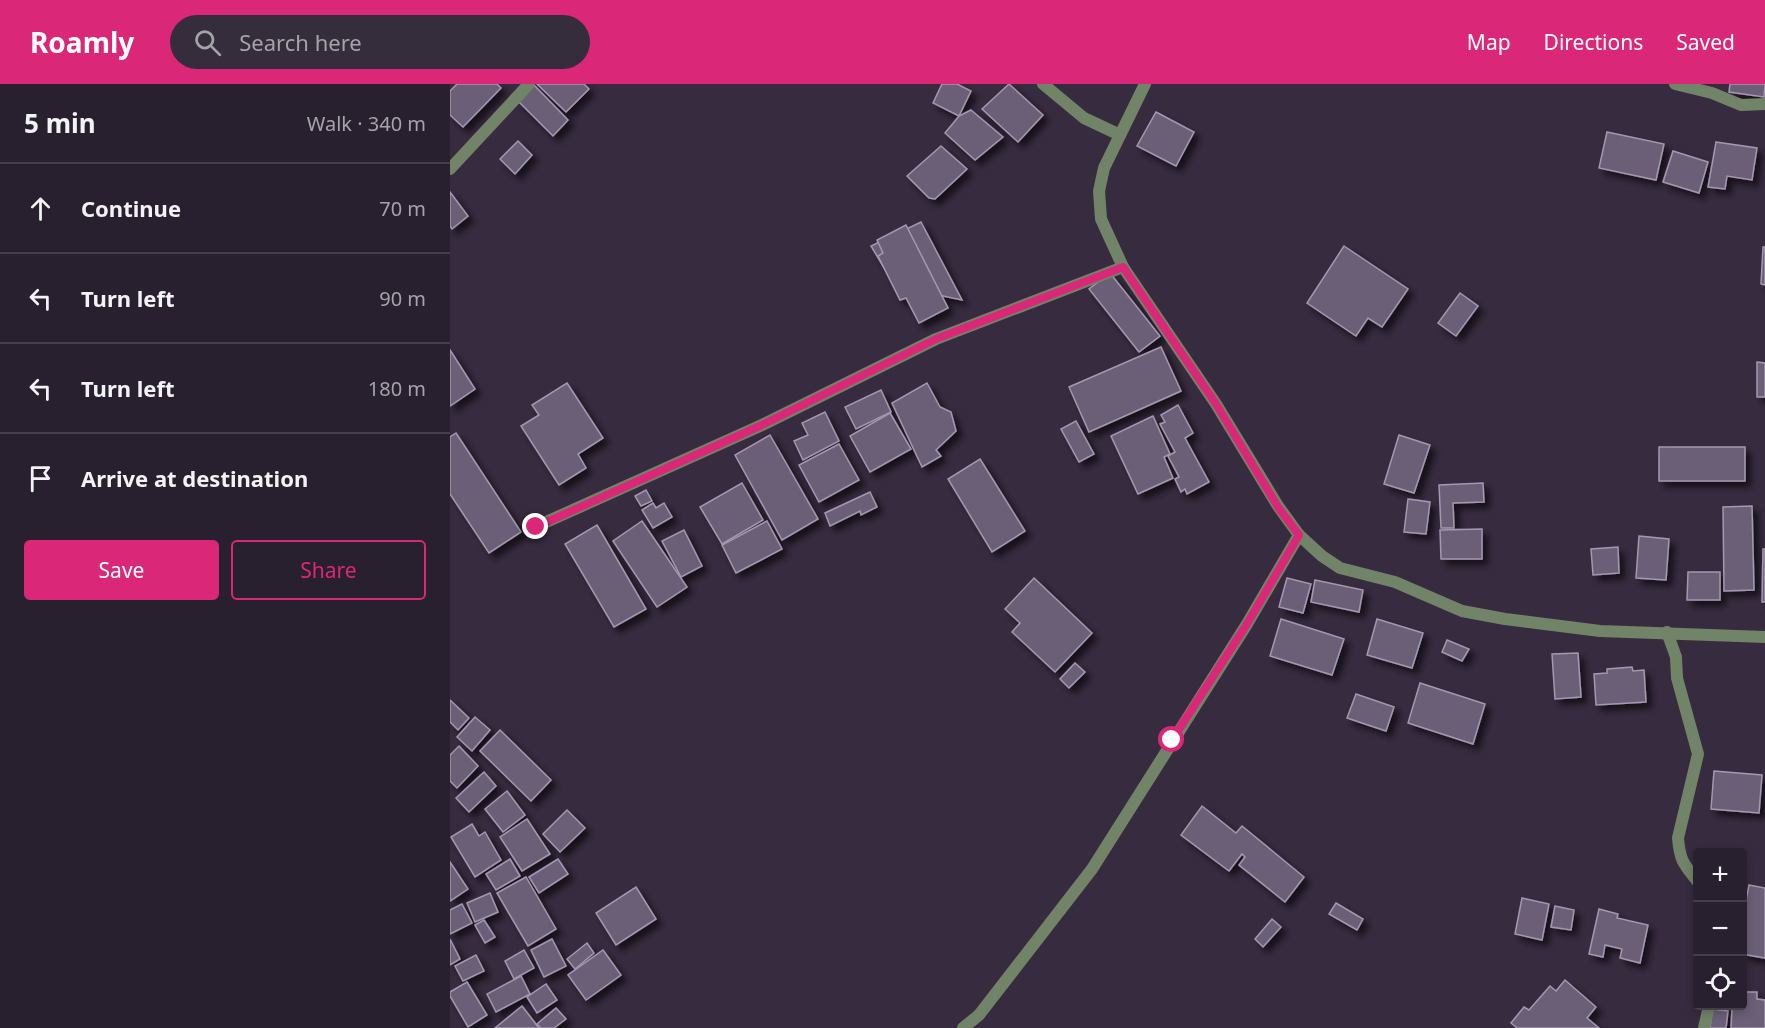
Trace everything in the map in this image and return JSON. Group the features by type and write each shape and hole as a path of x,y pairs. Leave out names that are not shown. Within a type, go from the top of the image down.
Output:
{"street":[{"path":"450,169 529,84"},
{"path":"1043,84 1084,118 1120,135"},
{"path":"1145,84 1104,168 1099,191 1101,219 1123,267 1209,394 1278,507 1299,535 1322,556 1340,568 1395,582 1462,611 1505,619 1600,631 1765,637"},
{"path":"1675,84 1712,93 1741,105 1765,104"},
{"path":"536,527 762,425 936,339 1123,267"},
{"path":"963,1028 979,1015 1092,869 1247,624 1299,535"},
{"path":"1667,632 1676,657 1677,678 1698,754 1678,838 1679,852 1684,866 1693,876"},
{"path":"1704,1028 1708,1010"}],"building":[{"path":"457,84 497,84 501,88 463,127 450,115 450,91"},
{"path":"533,84 568,120 553,136 517,100"},
{"path":"537,84 584,84 589,89 566,112"},
{"path":"942,84 957,84 971,91 959,116 933,103"},
{"path":"1009,84 1043,115 1018,142 982,109"},
{"path":"1730,84 1765,84 1764,97 1729,92"},
{"path":"971,110 1003,137 975,160 945,133 959,116"},
{"path":"1156,112 1194,132 1176,166 1137,146"},
{"path":"1607,132 1664,144 1656,180 1599,168"},
{"path":"518,141 532,155 515,174 500,159"},
{"path":"1716,142 1757,148 1752,180 1727,176 1725,189 1708,187"},
{"path":"941,146 967,169 935,199 929,198 907,176"},
{"path":"1673,151 1708,162 1699,193 1663,182"},
{"path":"450,192 468,216 452,229 450,226"},
{"path":"921,222 962,300 895,286 871,246"},
{"path":"906,225 948,308 919,323 906,298 900,300 878,256 883,253 877,240"},
{"path":"1344,246 1408,289 1382,327 1368,318 1356,336 1307,303"},
{"path":"1763,247 1765,247 1765,285 1761,284"},
{"path":"1110,273 1160,336 1139,352 1089,289"},
{"path":"1460,293 1478,306 1456,336 1438,323"},
{"path":"1161,347 1181,391 1089,432 1069,387"},
{"path":"450,350 475,389 450,406"},
{"path":"1757,362 1765,363 1765,397 1757,397"},
{"path":"567,383 603,438 578,454 586,468 559,485 521,426 539,415 532,405"},
{"path":"927,383 940,407 951,412 956,431 936,450 941,456 922,467 892,403"},
{"path":"881,390 891,412 856,429 845,407"},
{"path":"1178,405 1193,433 1185,438 1209,482 1187,494 1185,489 1181,492 1175,479 1179,477 1168,456 1175,452 1160,424 1165,422 1161,415"},
{"path":"825,412 839,441 803,460 794,441 808,435 802,423"},
{"path":"890,413 911,449 870,472 850,436"},
{"path":"1153,416 1170,454 1164,457 1173,478 1138,494 1111,436"},
{"path":"1076,421 1094,454 1079,462 1061,429"},
{"path":"456,433 521,532 489,553 450,494 450,437"},
{"path":"770,435 818,519 782,540 735,455"},
{"path":"1399,435 1430,445 1414,493 1384,484"},
{"path":"839,444 859,480 819,502 799,465"},
{"path":"1659,447 1745,447 1745,481 1659,481"},
{"path":"980,459 1025,531 992,552 948,479"},
{"path":"742,483 763,520 722,544 700,507"},
{"path":"1483,483 1484,502 1453,503 1454,528 1441,528 1439,485"},
{"path":"646,490 652,501 641,506 635,496"},
{"path":"870,492 877,507 861,515 860,511 830,526 825,513"},
{"path":"1408,499 1430,502 1426,534 1404,532"},
{"path":"653,503 656,508 664,503 672,517 653,528 642,510"},
{"path":"1752,506 1754,590 1724,591 1723,507"},
{"path":"642,521 687,587 657,607 613,541"},
{"path":"767,521 782,549 736,573 722,545"},
{"path":"597,525 646,609 614,627 565,544"},
{"path":"1482,529 1482,559 1441,559 1440,530"},
{"path":"684,530 702,566 681,577 662,541"},
{"path":"1639,536 1669,539 1666,580 1636,578"},
{"path":"1618,547 1619,573 1593,575 1591,549"},
{"path":"1763,549 1765,549 1765,602 1762,602"},
{"path":"1688,572 1720,572 1720,600 1687,600"},
{"path":"1034,578 1092,633 1055,672 1012,632 1020,623 1005,609"},
{"path":"1287,578 1311,584 1303,613 1279,607"},
{"path":"1315,580 1363,590 1359,612 1311,602"},
{"path":"1281,619 1344,639 1332,675 1270,656"},
{"path":"1377,619 1423,633 1412,668 1367,655"},
{"path":"1447,640 1469,649 1462,661 1442,652"},
{"path":"1578,653 1581,697 1555,699 1552,654"},
{"path":"1075,663 1085,672 1069,688 1060,679"},
{"path":"1632,667 1633,671 1644,670 1646,702 1596,705 1594,674 1607,673 1607,669"},
{"path":"1420,683 1485,704 1473,744 1408,723"},
{"path":"1356,694 1394,707 1386,731 1347,718"},
{"path":"450,700 469,718 458,730 450,722"},
{"path":"475,717 490,730 472,751 457,737"},
{"path":"500,730 551,780 531,801 480,751"},
{"path":"459,746 478,766 457,788 450,781 450,755"},
{"path":"1714,771 1762,775 1759,813 1711,809"},
{"path":"484,772 496,786 469,812 456,798"},
{"path":"507,791 525,815 503,832 485,809"},
{"path":"1202,806 1236,833 1242,826 1304,877 1285,902 1239,865 1245,857 1242,854 1229,871 1181,835"},
{"path":"567,810 585,828 560,852 543,834"},
{"path":"527,819 550,854 522,871 500,837"},
{"path":"472,824 479,836 485,832 501,860 475,877 451,837"},
{"path":"510,859 520,876 496,890 486,874"},
{"path":"558,859 568,874 539,893 529,877"},
{"path":"450,862 468,889 450,901"},
{"path":"526,877 556,929 528,946 497,893"},
{"path":"1749,885 1765,888 1765,958 1747,955"},
{"path":"636,887 656,919 616,945 596,913"},
{"path":"490,893 498,912 475,922 467,903"},
{"path":"1522,898 1549,904 1542,940 1515,934"},
{"path":"1336,903 1363,919 1357,930 1329,914"},
{"path":"462,904 472,923 450,934 450,910"},
{"path":"1555,906 1574,910 1571,930 1551,927"},
{"path":"1599,909 1618,914 1617,918 1648,925 1640,963 1620,958 1622,949 1605,945 1603,957 1589,954"},
{"path":"1272,919 1281,927 1263,947 1255,939"},
{"path":"484,920 495,937 485,943 475,925"},
{"path":"450,939 460,959 450,965"},
{"path":"552,939 566,966 544,977 531,950"},
{"path":"587,943 594,953 575,969 567,959"},
{"path":"524,950 534,968 514,979 505,961"},
{"path":"603,950 621,975 586,1000 568,975"},
{"path":"476,955 484,971 463,981 455,966"},
{"path":"521,976 530,994 496,1012 487,994"},
{"path":"1565,980 1596,1007 1587,1018 1599,1028 1517,1028 1511,1023 1524,1007 1529,1010 1550,986 1556,991"},
{"path":"467,982 487,1015 468,1027 450,996 450,992"},
{"path":"546,984 557,1000 537,1013 527,997"},
{"path":"1747,992 1757,992 1757,999 1765,1000 1765,1028 1731,1028 1732,1010 1747,1010"},
{"path":"522,1006 539,1028 495,1028"},
{"path":"556,1008 566,1019 554,1028 541,1028 537,1024"},
{"path":"1712,1010 1728,1011 1726,1028 1710,1028"}],"route":[{"path":"536,527 762,425 936,339 1123,267 1216,404 1278,507 1299,535 1247,624 1172,740"}]}
